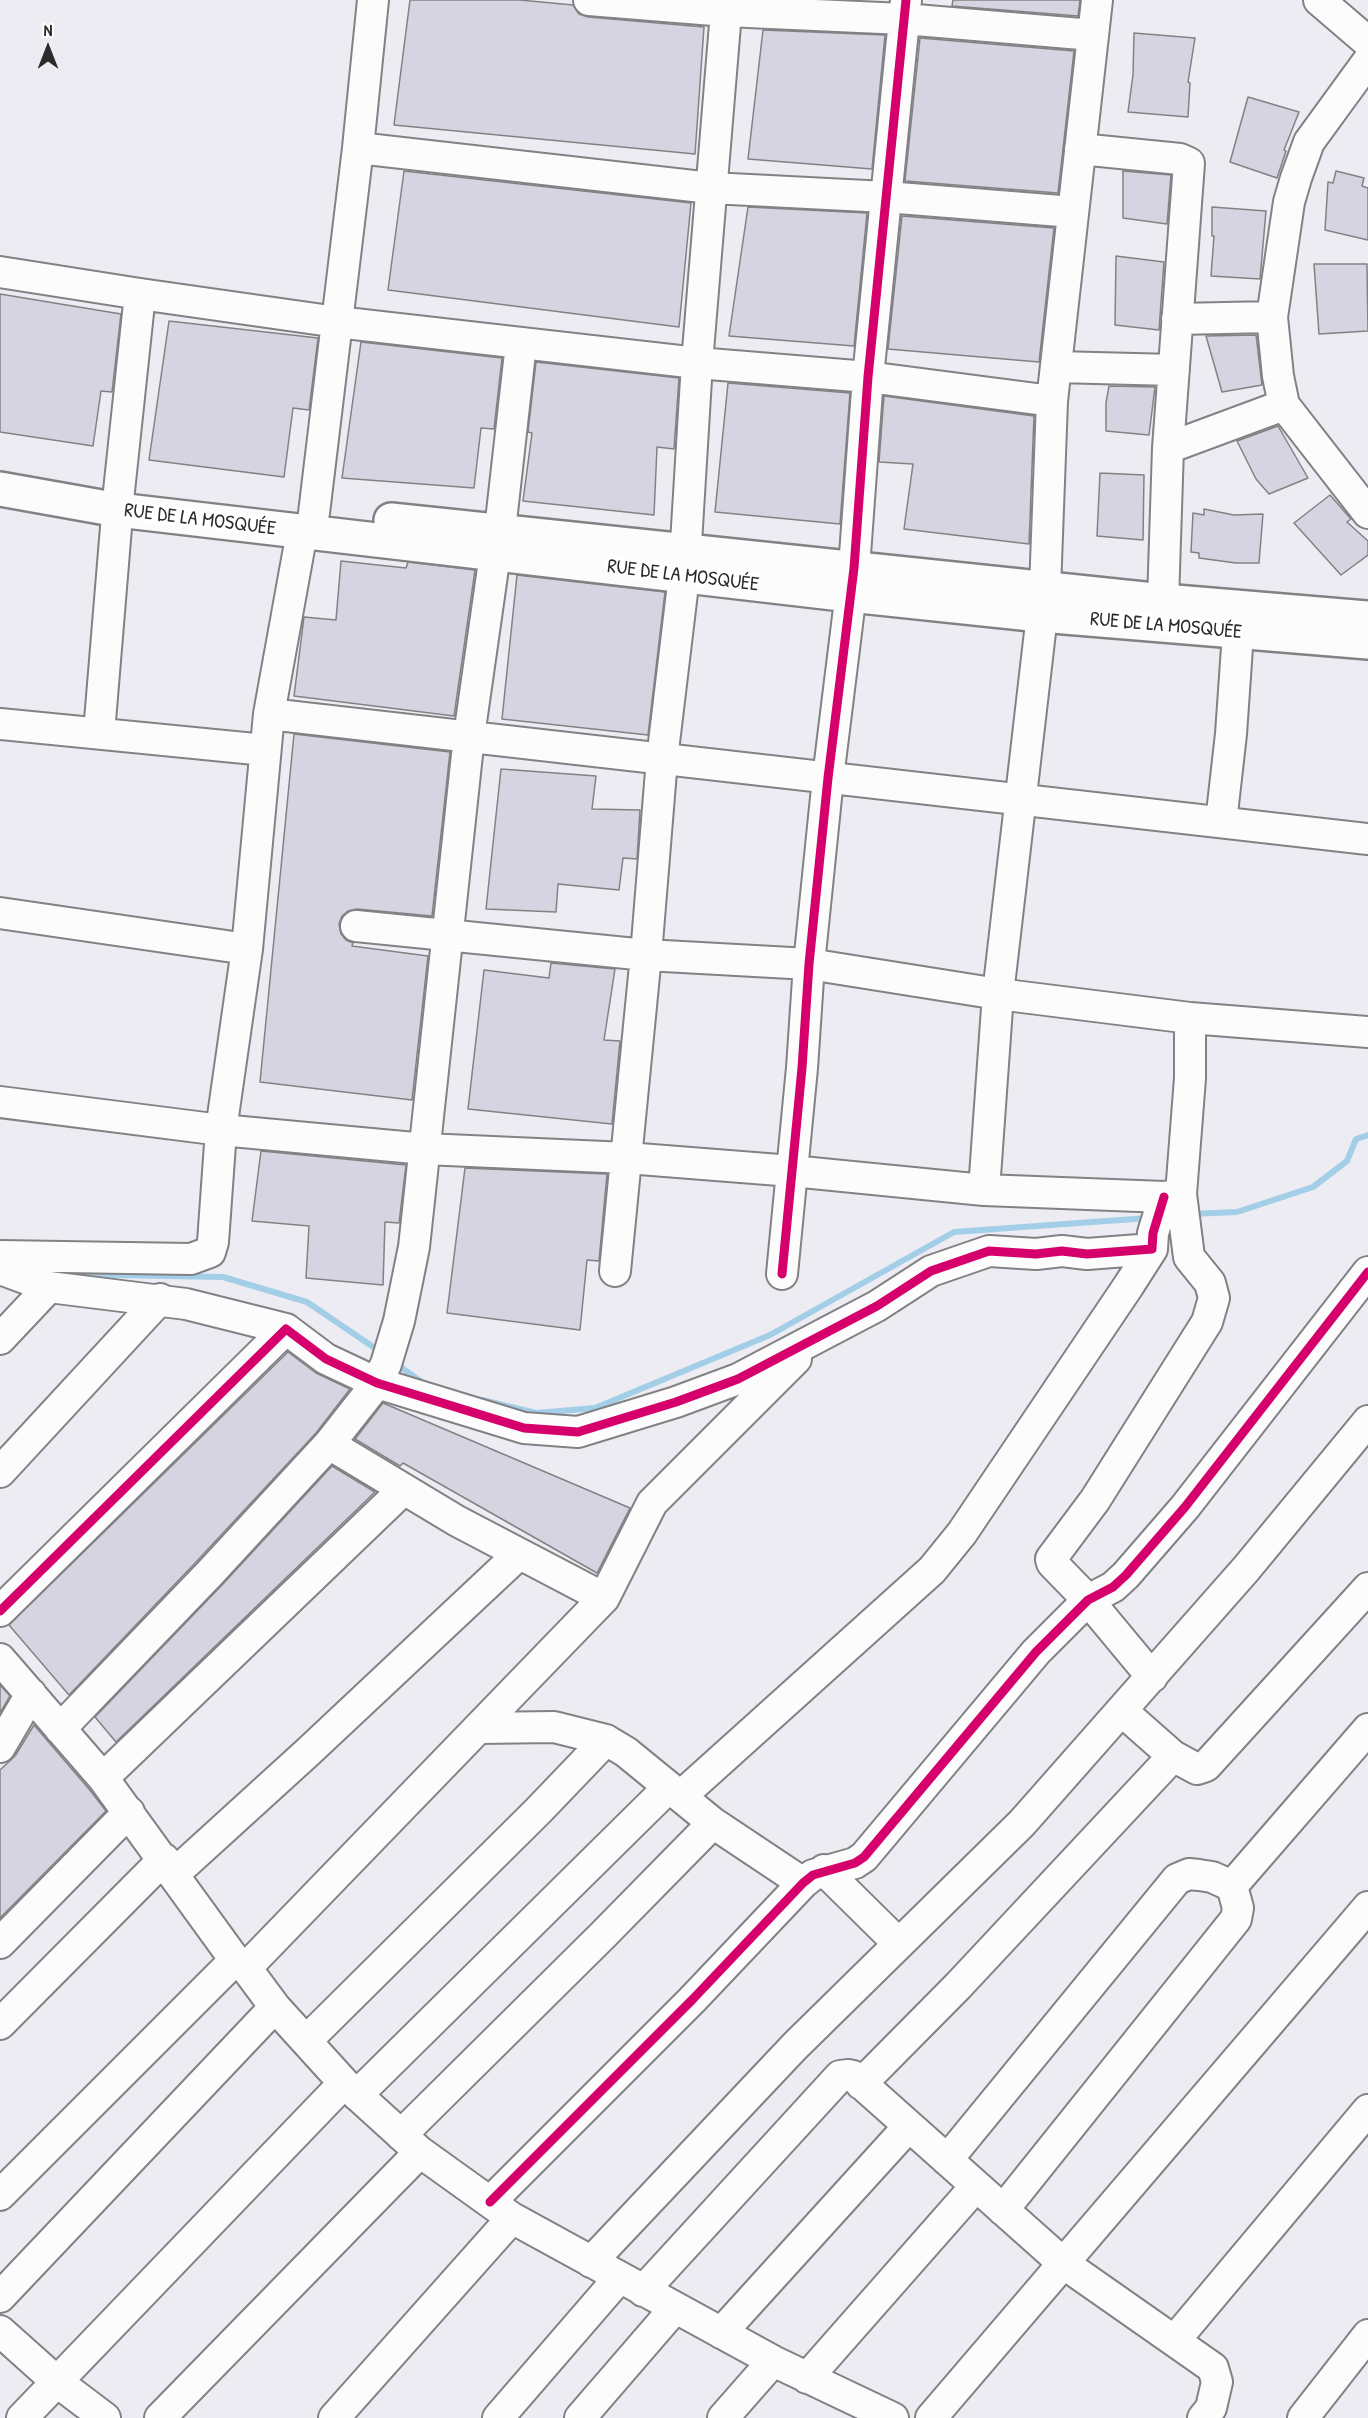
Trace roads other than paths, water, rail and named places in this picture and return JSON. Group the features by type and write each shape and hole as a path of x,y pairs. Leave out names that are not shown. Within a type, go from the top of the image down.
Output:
{"main road":[{"path":"0,471 118,500"},
{"name":"RUE DE LA MOSQUÉE","path":"0,489 1043,602 1238,633 1368,642"},
{"path":"1043,602 1163,601 1368,618"}],"street":[{"path":"0,1256 191,1259 210,1252 213,1242 221,1130 246,949 269,714 308,522 337,322 373,0"},
{"path":"589,0 726,6 905,9 1093,35"},
{"path":"984,1190 998,994 1043,602 1052,401 1097,0"},
{"path":"1319,0 1368,42"},
{"path":"615,1271 646,955 662,759 685,564 697,363 726,6"},
{"path":"782,1274 809,964 828,777 852,581 867,377 905,9"},
{"path":"1368,61 1309,142 1289,202 1272,318 1278,375 1284,405 1368,513"},
{"path":"358,148 711,188 886,197 1073,212"},
{"path":"1080,149 1180,159 1189,164 1168,448 1163,601"},
{"path":"0,272 337,322 697,363 867,377 1052,401"},
{"path":"99,733 118,500 140,294"},
{"path":"1177,319 1272,318"},
{"path":"60,1729 210,1573 329,1444 378,1383 399,1322 414,1247 469,736 497,542 521,344"},
{"path":"1056,367 1174,370"},
{"path":"1168,448 1284,405"},
{"path":"1221,822 1231,734 1238,633"},
{"path":"269,714 1368,839"},
{"path":"0,724 265,750"},
{"path":"0,913 246,949"},
{"path":"356,926 646,955 809,964 998,994 1190,1018 1368,1032"},
{"path":"22,2418 56,2381 350,2089 675,1791 932,1570 973,1517 1152,1249 1154,1233 1172,1195 1190,1078 1190,1018"},
{"path":"0,1102 221,1130 426,1149 627,1158 984,1190 1172,1195"},
{"path":"1152,1677 1088,1600 1052,1563 1052,1556 1095,1500 1207,1323 1214,1298 1210,1283 1189,1257 1172,1195"},
{"path":"0,1269 49,1287 160,1299 286,1329 326,1359 378,1383 524,1428 578,1432 676,1402 738,1379 877,1306 931,1271 989,1251 1036,1254 1062,1251 1087,1254 1152,1249"},
{"path":"334,2418 501,2210 683,2008 814,1877 855,1863 864,1857 1036,1652 1088,1600 1113,1587 1126,1575 1185,1507 1368,1272"},
{"path":"0,1338 49,1287"},
{"path":"0,1472 160,1299"},
{"path":"0,1611 286,1329"},
{"path":"0,2195 241,1964 480,1728 604,1598 652,1503 814,1340"},
{"path":"591,2262 795,2046 1022,1823 1246,1569 1368,1421"},
{"path":"329,1444 457,1521 604,1598"},
{"path":"103,1778 404,1489"},
{"path":"0,2024 169,1867 308,1752 519,1554"},
{"path":"1122,1711 1173,1756 1197,1769 1206,1766 1368,1588"},
{"path":"0,1659 103,1778 275,2007 350,2089 411,2144 501,2210 631,2284 876,2415"},
{"path":"0,1747 32,1694"},
{"path":"480,1728 554,1727 606,1740 626,1752 713,1822 814,1877 899,1944"},
{"path":"1232,1886 1368,1730"},
{"path":"306,2041 538,1812 606,1740"},
{"path":"861,2084 958,1986 1173,1756"},
{"path":"0,1943 129,1812"},
{"path":"160,2418 603,1935 713,1822"},
{"path":"947,2160 1178,1879 1189,1874 1199,1875 1212,1877 1232,1886"},
{"path":"1003,2210 1236,1919 1238,1908 1232,1886"},
{"path":"931,2418 1368,1907"},
{"path":"0,2297 275,2007"},
{"path":"498,2418 840,2076 848,2075 1063,2263 1213,2367 1217,2382 1211,2408 1203,2418"},
{"path":"1175,2340 1368,2110"},
{"path":"721,2333 909,2126"},
{"path":"807,2378 976,2186"},
{"path":"580,2418 675,2308"},
{"path":"0,2331 56,2381 105,2418"},
{"path":"1303,2418 1368,2335"},
{"path":"723,2418 773,2361"}],"waterway":[{"path":"1191,1214 1237,1212 1313,1187 1347,1161 1356,1139 1368,1135"},
{"path":"482,1400 536,1413 595,1408 770,1335 954,1232 1148,1218"},
{"path":"61,1274 223,1277 307,1302 382,1353"},
{"path":"395,1363 423,1383"}]}
